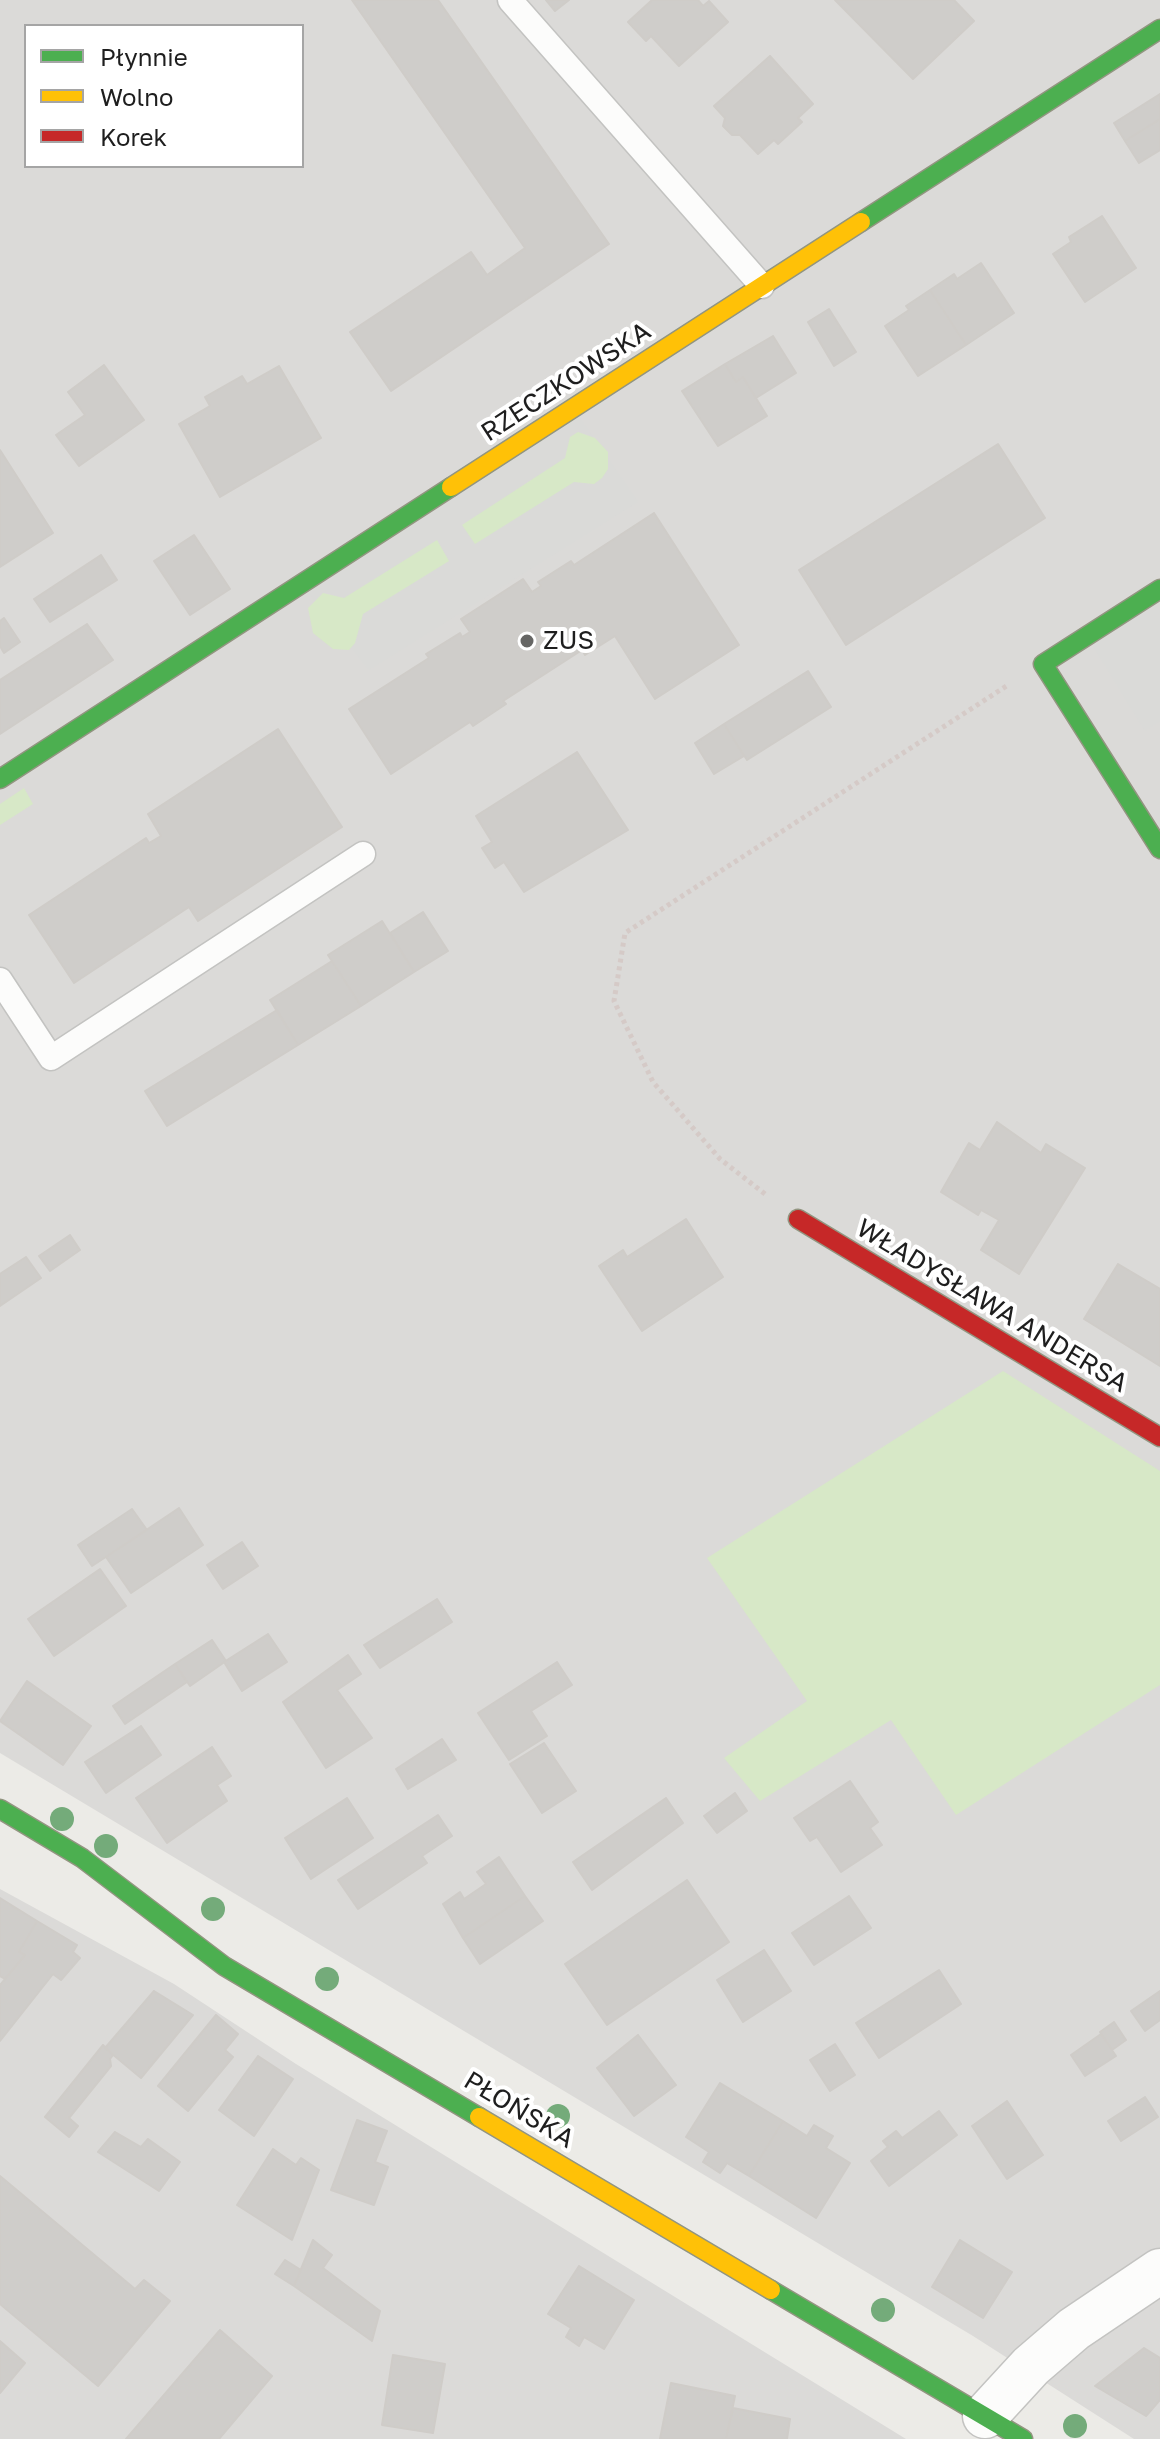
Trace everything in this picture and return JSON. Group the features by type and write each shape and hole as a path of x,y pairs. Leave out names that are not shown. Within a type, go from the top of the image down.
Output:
{"street":[{"name":"RZECZKOWSKA","path":"0,779 1160,29"},
{"path":"1160,589 1043,664 1160,849"},
{"name":"WŁADYSŁAWA ANDERSA","path":"798,1219 1160,1437"},
{"name":"PŁOŃSKA","path":"0,1809 82,1858 224,1966 1023,2439"},
{"path":"985,2416 1031,2366 1074,2329 1160,2271"}],"lane":[{"path":"510,0 762,286"},
{"path":"0,980 51,1058 363,854"}],"path":[{"path":"798,1219 720,1159 653,1082 614,1001 625,933 1043,664"}],"shaded area":[{"path":"0,0 1160,0 1160,2439 1134,2439 973,2336 0,1753"},
{"path":"573,408 638,502 369,670 301,583"},
{"path":"1160,590 1160,721 1145,731 1087,636"},
{"path":"0,1889 174,1984 296,2064 906,2439 0,2439"}],"green space":[{"path":"578,432 595,438 608,452 608,469 602,478 594,484 574,482 475,544 462,525 565,458 570,437"},
{"path":"437,540 449,561 363,614 355,643 349,650 333,649 313,633 308,608 323,593 344,598"},
{"path":"24,788 33,804 0,825 0,804"},
{"path":"1003,1371 1160,1471 1160,1685 956,1815 891,1720 760,1801 724,1758 807,1701 707,1558"}],"building":[{"path":"352,0 438,0 609,244 391,391 350,332 471,252 487,275 525,248"},
{"path":"546,0 569,0 555,11"},
{"path":"652,0 698,0 703,6 709,1 728,22 679,66 651,36 646,41 628,22"},
{"path":"835,0 954,0 974,21 913,79"},
{"path":"770,56 813,104 798,118 802,122 778,144 774,140 758,154 740,135 732,135 723,126 725,118 714,106"},
{"path":"1160,94 1160,119 1125,141 1114,123"},
{"path":"1160,119 1160,150 1139,163 1125,141"},
{"path":"1102,216 1136,268 1085,302 1053,254 1071,242 1069,237"},
{"path":"981,263 1014,313 966,345 930,290 954,274 957,279"},
{"path":"930,290 966,345 918,376 885,326 909,310 906,306"},
{"path":"829,309 856,352 834,366 808,322"},
{"path":"773,336 796,373 756,398 743,377 736,382 725,364"},
{"path":"725,364 736,382 743,377 767,416 718,446 682,391"},
{"path":"104,365 144,420 79,466 56,435 85,415 68,392"},
{"path":"279,366 321,438 220,497 179,424 210,406 205,397 242,376 247,384"},
{"path":"998,444 1045,518 846,645 799,570"},
{"path":"0,450 53,533 0,567"},
{"name":"ZUS","path":"654,513 739,645 655,699 615,636 585,655 582,650 503,701 506,704 473,726 470,722 391,774 349,709 429,658 426,654 460,633 462,637 470,632 461,619 523,579 532,592 541,586 538,582 571,561 574,565"},
{"path":"194,535 230,589 190,615 154,561"},
{"path":"101,555 117,580 50,622 34,599"},
{"path":"4,618 20,642 4,653 0,646 0,621"},
{"path":"87,624 113,660 0,734 0,680"},
{"path":"808,671 831,707 747,760 724,724"},
{"path":"724,724 744,756 714,774 695,743"},
{"path":"278,729 342,827 198,921 189,907 74,983 29,915 146,838 149,843 161,836 148,814"},
{"path":"577,752 628,830 524,892 504,862 495,868 482,848 492,842 476,816"},
{"path":"423,912 448,951 414,972 390,933"},
{"path":"382,921 414,972 361,1006 328,955"},
{"path":"332,961 361,1006 298,1045 270,1000"},
{"path":"277,1010 298,1045 167,1126 145,1091"},
{"path":"997,1122 1041,1153 1046,1144 1085,1168 1019,1274 981,1250 999,1220 981,1210 978,1215 941,1192 969,1143 980,1150"},
{"path":"686,1219 723,1277 642,1331 599,1266 623,1250 627,1257"},
{"path":"70,1235 80,1250 50,1271 39,1256"},
{"path":"26,1257 41,1278 0,1306 0,1274"},
{"path":"1118,1264 1160,1289 1160,1366 1084,1319"},
{"path":"179,1508 203,1545 131,1593 106,1557"},
{"path":"132,1509 147,1530 92,1566 78,1545"},
{"path":"242,1542 258,1566 223,1589 207,1565"},
{"path":"100,1569 126,1606 54,1656 28,1619"},
{"path":"437,1599 452,1622 380,1668 364,1645"},
{"path":"268,1634 287,1662 242,1691 224,1662"},
{"path":"212,1640 226,1661 190,1686 175,1664"},
{"path":"348,1655 361,1674 337,1690 372,1738 326,1768 283,1702"},
{"path":"557,1662 572,1685 531,1711 547,1736 509,1760 478,1713"},
{"path":"175,1664 187,1682 125,1724 113,1706"},
{"path":"27,1681 91,1726 63,1765 0,1721"},
{"path":"141,1726 161,1755 106,1793 85,1762"},
{"path":"442,1739 456,1760 408,1789 396,1769"},
{"path":"544,1743 576,1791 542,1813 510,1764"},
{"path":"212,1747 231,1776 217,1785 227,1801 167,1843 136,1798"},
{"path":"850,1781 878,1822 870,1828 882,1845 841,1872 817,1837 810,1841 794,1818"},
{"path":"735,1793 747,1811 717,1833 704,1816"},
{"path":"347,1798 373,1838 311,1879 285,1838"},
{"path":"666,1798 683,1823 592,1890 573,1862"},
{"path":"438,1815 452,1836 422,1856 427,1863 358,1909 338,1880"},
{"path":"499,1857 525,1896 463,1938 443,1904 460,1892 464,1899 486,1884 477,1872"},
{"path":"687,1880 729,1942 607,2025 565,1964"},
{"path":"525,1896 543,1921 480,1964 463,1938"},
{"path":"849,1896 871,1928 814,1965 792,1933"},
{"path":"0,1898 37,1921 19,1952 25,1955 5,1979 0,1976"},
{"path":"37,1921 77,1945 73,1952 80,1958 61,1980 53,1974 0,2041 0,1985 25,1955 19,1952"},
{"path":"764,1950 791,1991 743,2022 717,1980"},
{"path":"939,1970 961,2004 879,2058 856,2023"},
{"path":"154,1991 193,2015 141,2078 105,2048"},
{"path":"1160,1991 1160,2020 1145,2031 1131,2011"},
{"path":"216,2015 238,2034 225,2050 233,2057 188,2111 158,2086"},
{"path":"1114,2022 1126,2040 1112,2050 1100,2032"},
{"path":"1101,2034 1116,2056 1085,2076 1071,2055"},
{"path":"638,2035 676,2085 634,2116 597,2068"},
{"path":"835,2044 855,2075 830,2091 810,2060"},
{"path":"103,2045 113,2055 111,2066 69,2118 78,2126 69,2137 45,2117"},
{"path":"258,2056 293,2079 254,2136 219,2110"},
{"path":"720,2083 783,2121 749,2176 727,2163 720,2173 703,2162 709,2152 686,2137"},
{"path":"1145,2097 1158,2117 1121,2141 1108,2121"},
{"path":"1007,2101 1043,2155 1007,2179 972,2126"},
{"path":"939,2111 957,2135 889,2186 871,2161 888,2147 883,2141 896,2131 902,2138"},
{"path":"357,2120 387,2131 375,2162 388,2167 374,2205 331,2190"},
{"path":"783,2121 807,2136 814,2125 833,2136 826,2148 850,2163 816,2218 749,2176"},
{"path":"115,2132 141,2147 148,2139 180,2162 159,2191 98,2152"},
{"path":"273,2149 296,2165 301,2158 319,2170 292,2240 237,2205"},
{"path":"0,2176 135,2289 144,2280 170,2301 98,2386 0,2304"},
{"path":"313,2240 332,2255 323,2268 380,2311 372,2341 294,2286"},
{"path":"960,2240 1012,2272 983,2318 932,2287"},
{"path":"285,2260 301,2270 294,2286 275,2274"},
{"path":"579,2266 634,2300 604,2349 584,2337 579,2346 566,2337 571,2328 548,2314"},
{"path":"220,2330 272,2376 219,2439 126,2439"},
{"path":"0,2341 25,2363 0,2393"},
{"path":"1144,2348 1160,2358 1160,2400 1146,2416 1095,2386"},
{"path":"393,2355 445,2364 433,2433 382,2425"},
{"path":"671,2383 735,2396 726,2439 660,2439"},
{"path":"733,2408 790,2419 787,2439 726,2439"}],"traffic: fast":[{"path":"861,222 1160,29"},
{"path":"0,779 451,487"},
{"path":"1160,589 1043,664 1160,849"},
{"path":"0,1809 82,1858 224,1966 479,2117"},
{"path":"771,2290 1023,2439"}],"traffic: slow":[{"path":"451,487 861,222"},
{"path":"479,2117 771,2290"}],"traffic: jam":[{"path":"798,1219 1160,1437"}],"place":[{"name":"ZUS","path":"527,641"}]}
